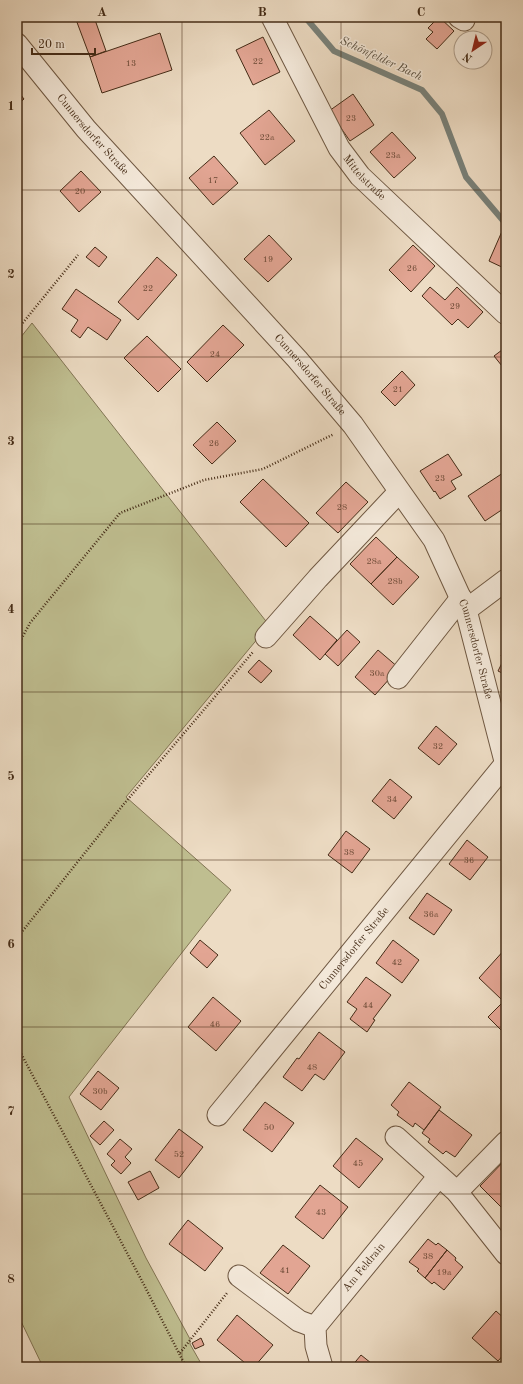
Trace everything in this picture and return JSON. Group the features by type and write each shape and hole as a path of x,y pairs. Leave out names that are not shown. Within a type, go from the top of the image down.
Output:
{"street":[{"name":"Mittelstraße","path":"272,17 339,148 360,176 503,304"},
{"name":"Cunnersdorfer Straße","path":"17,44 86,129 297,359 353,425 434,540 463,604 506,764 218,1116"},
{"path":"266,637 318,578 400,492"},
{"path":"398,678 463,604 506,580"},
{"path":"396,1136 457,1192 506,1254"},
{"path":"457,1192 506,1142"},
{"name":"Am Feldrain","path":"315,1327 439,1176"},
{"path":"239,1276 299,1321 315,1327 316,1346 322,1367"}],"path":[{"path":"17,330 78,255"},
{"path":"17,647 30,623 120,512 204,480 263,469 353,425"},
{"path":"17,938 124,805 266,637"},
{"path":"17,1046 180,1353 186,1367"},
{"path":"180,1353 239,1276"}],"shaded area":[{"path":"32,323 269,625 126,797 231,890 69,1097 146,1258 190,1339 190,1344 203,1367 43,1367 17,1313 17,342"}],"building":[{"path":"75,17 94,17 106,51 90,57"},
{"path":"439,17 453,30 453,32 437,49 426,39 433,32 428,28"},
{"path":"160,33 172,70 102,93 90,57"},
{"path":"263,37 280,72 253,85 236,50"},
{"path":"17,90 24,99 17,105"},
{"path":"353,94 374,125 350,141 329,111"},
{"path":"269,110 295,141 265,165 240,133"},
{"path":"392,132 416,158 394,178 370,152"},
{"path":"214,156 238,183 213,205 189,178"},
{"path":"81,171 101,192 79,212 60,191"},
{"path":"503,229 506,232 506,269 489,261"},
{"path":"269,235 292,259 268,282 244,259"},
{"path":"413,245 435,266 411,292 389,270"},
{"path":"95,247 107,257 99,267 86,257"},
{"path":"157,257 177,275 138,320 118,302"},
{"path":"430,287 445,300 457,287 483,312 468,328 458,319 452,325 422,296"},
{"path":"76,289 121,320 107,340 88,327 80,338 71,331 78,320 62,309"},
{"path":"223,325 244,345 207,382 187,362"},
{"path":"147,336 181,369 158,392 124,358"},
{"path":"506,347 506,371 494,356"},
{"path":"402,371 415,385 395,406 381,392"},
{"path":"217,422 236,441 212,464 193,445"},
{"path":"448,454 462,475 451,481 456,489 440,499 420,471"},
{"path":"506,471 506,507 485,521 468,496"},
{"path":"263,479 309,523 286,547 240,502"},
{"path":"346,482 368,502 338,533 316,513"},
{"path":"376,537 397,557 371,584 350,564"},
{"path":"397,557 419,577 393,605 371,584"},
{"path":"310,616 337,640 320,660 293,635"},
{"path":"347,630 360,642 338,666 325,654"},
{"path":"506,645 506,675 498,671 505,657 501,656"},
{"path":"378,650 399,668 375,695 355,677"},
{"path":"259,660 272,671 261,683 248,672"},
{"path":"436,726 457,744 439,765 418,748"},
{"path":"390,779 412,797 394,819 372,801"},
{"path":"346,831 370,849 352,873 328,855"},
{"path":"467,840 488,857 470,880 449,864"},
{"path":"427,893 452,910 434,935 409,918"},
{"path":"200,940 218,955 207,968 190,953"},
{"path":"393,940 419,960 402,983 376,963"},
{"path":"506,948 506,993 501,999 479,978"},
{"path":"366,977 391,995 373,1019 375,1020 367,1032 350,1019 357,1009 347,1002"},
{"path":"213,997 241,1021 216,1051 188,1027"},
{"path":"503,1002 506,1005 506,1035 488,1017"},
{"path":"319,1032 345,1052 324,1080 315,1074 302,1091 283,1077 297,1058 299,1059"},
{"path":"98,1071 119,1088 101,1110 80,1094"},
{"path":"409,1082 441,1107 424,1130 415,1123 413,1127 397,1115 399,1112 391,1105"},
{"path":"265,1102 294,1123 272,1152 243,1130"},
{"path":"439,1110 472,1135 455,1157 446,1151 443,1154 428,1142 430,1139 422,1133"},
{"path":"104,1121 114,1130 100,1145 90,1136"},
{"path":"179,1129 203,1147 179,1178 155,1160"},
{"path":"356,1138 383,1159 359,1188 333,1166"},
{"path":"120,1139 132,1149 125,1157 131,1163 121,1174 111,1165 115,1161 107,1154"},
{"path":"506,1159 506,1202 501,1207 480,1186"},
{"path":"150,1171 159,1188 138,1200 128,1182"},
{"path":"320,1185 348,1207 323,1239 295,1217"},
{"path":"188,1220 223,1248 205,1271 169,1244"},
{"path":"428,1239 436,1245 438,1243 447,1250 425,1278 417,1271 419,1269 409,1262"},
{"path":"283,1245 310,1266 288,1294 260,1273"},
{"path":"447,1250 463,1267 444,1290 434,1282 432,1284 425,1278"},
{"path":"496,1311 506,1320 506,1352 498,1361 472,1338"},
{"path":"237,1315 273,1345 254,1367 250,1367 217,1340"},
{"path":"201,1338 204,1345 195,1349 192,1343"},
{"path":"361,1355 376,1367 351,1367"}],"waterway":[{"name":"Schönfelder Bach","path":"305,17 334,51 422,90 442,114 466,177 506,224"}]}
